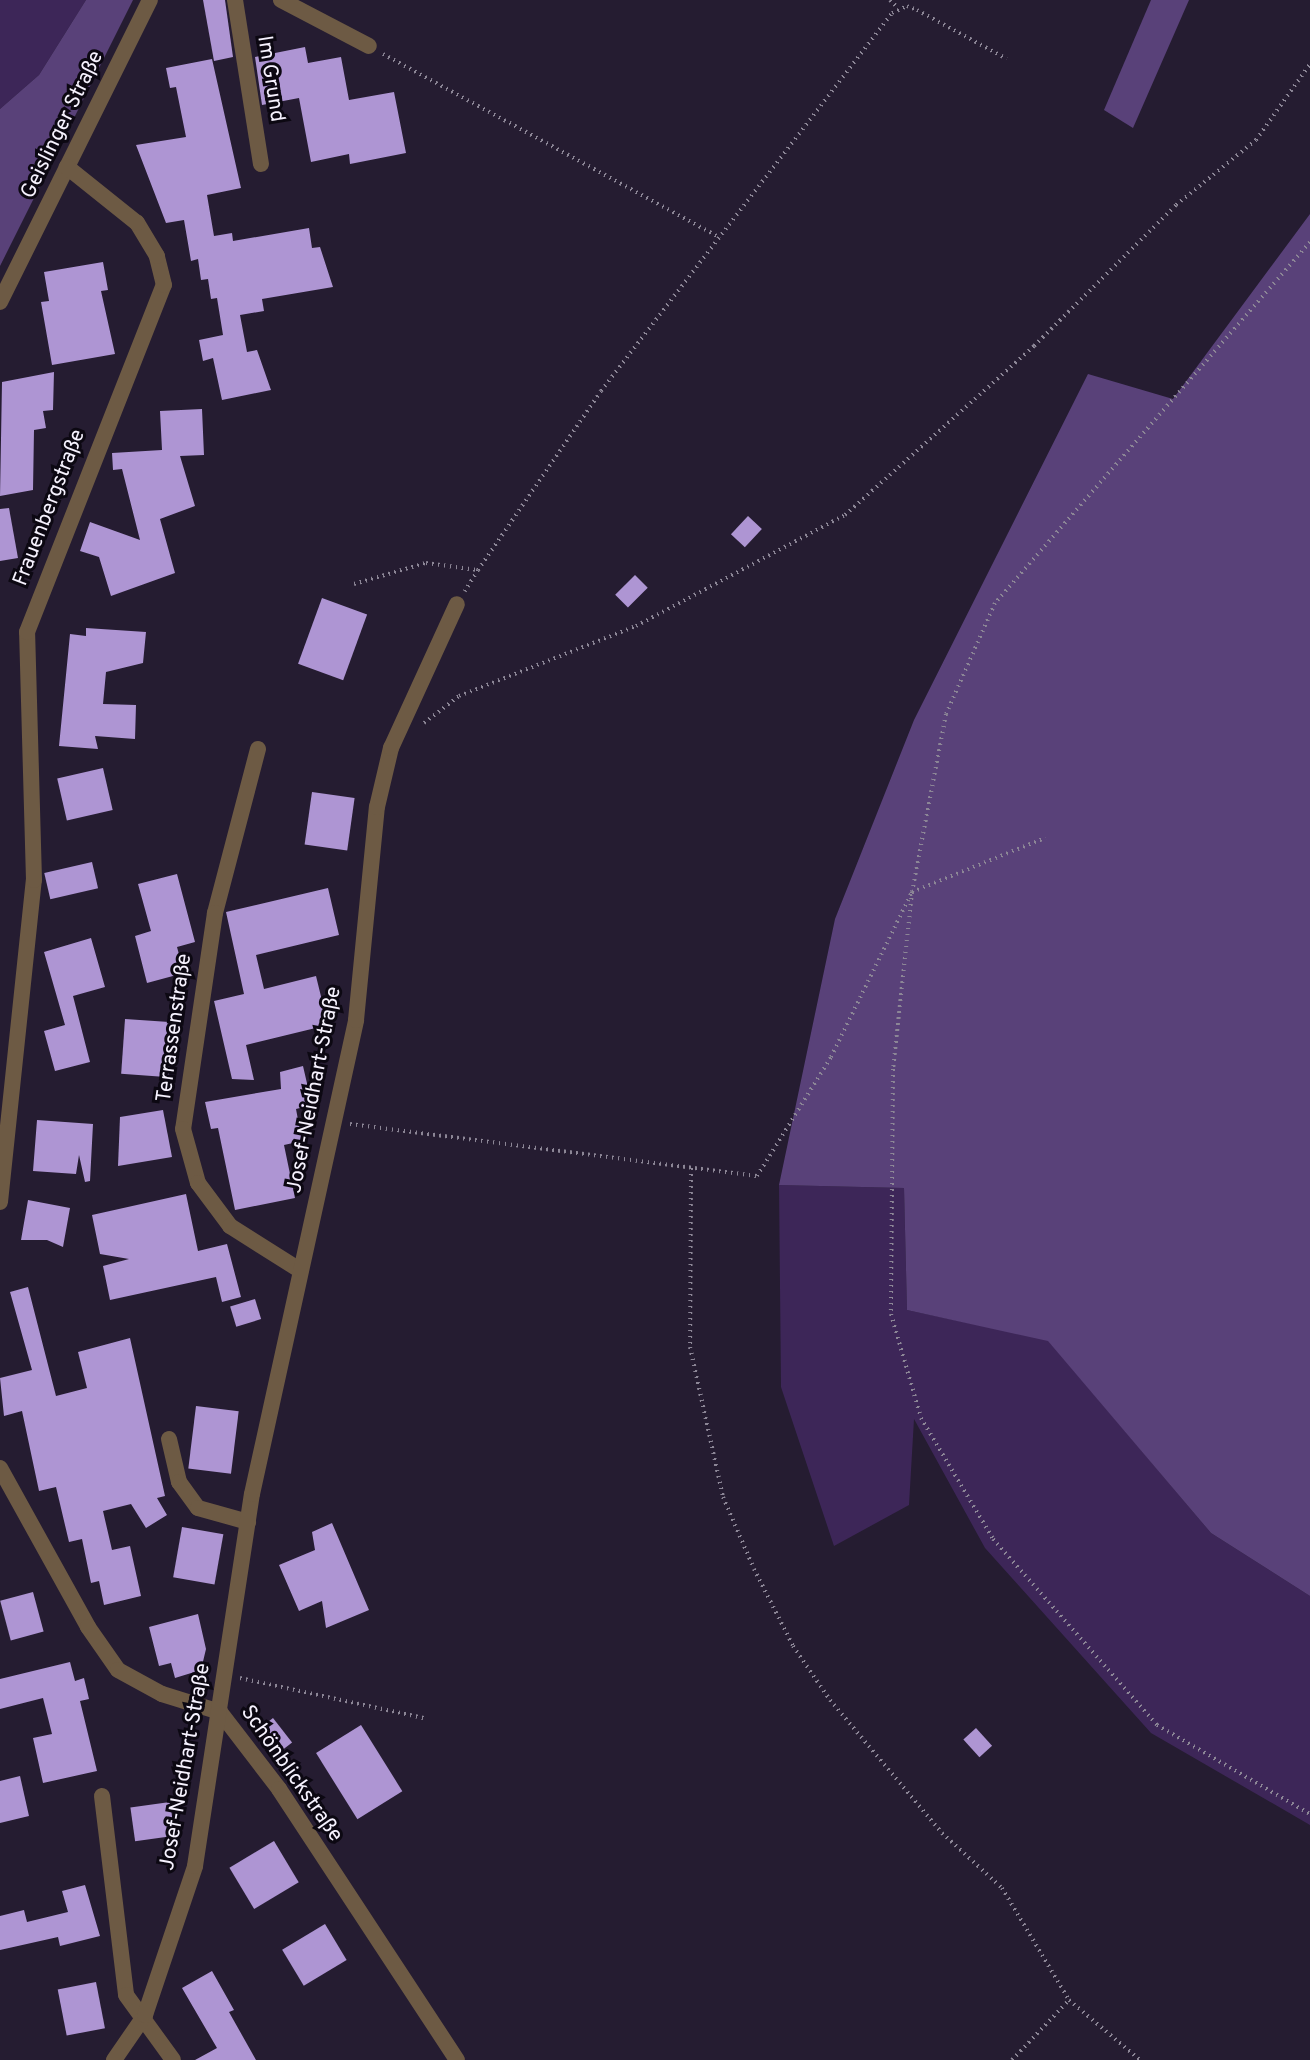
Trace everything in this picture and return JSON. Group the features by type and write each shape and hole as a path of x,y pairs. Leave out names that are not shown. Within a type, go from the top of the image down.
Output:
{"street":[{"name":"Geislinger Straße","path":"0,302 150,0"},
{"name":"Im Grund","path":"235,0 261,164"},
{"path":"281,0 369,46"},
{"name":"Frauenbergstraße","path":"0,1202 34,880 27,632 165,285 158,256 137,223 67,167"},
{"name":"Josef-Neidhart-Straße","path":"114,2060 145,2015 195,1866 248,1522 298,1269 336,1123 356,1020 377,807 391,748 457,604"},
{"name":"Terrassenstraße","path":"258,749 215,913 183,1129 198,1183 230,1226 298,1269"},
{"path":"170,1439 179,1482 198,1508 248,1522"},
{"name":"Schönblickstraße","path":"0,1468 118,1670 162,1694 220,1712 279,1789 457,2060"},
{"path":"102,1796 126,1995 145,2015 173,2060"}],"path":[{"path":"890,0 898,8 917,10 1007,59"},
{"path":"457,604 594,401 898,8"},
{"path":"369,46 720,238"},
{"path":"416,729 459,696 636,626 845,516 1034,346 1176,205 1256,140 1310,64"},
{"path":"1310,242 995,603 946,714 912,892 893,1069 891,1314 921,1418 993,1539 1157,1725 1310,1814"},
{"path":"354,584 426,563 478,570"},
{"path":"336,1123 419,1129 757,1176 831,1057 912,892 1045,838"},
{"path":"691,1168 690,1347 723,1497 754,1569 793,1646 830,1700 942,1833 1002,1888 1069,2000 1140,2060"},
{"path":"225,1674 424,1718"},
{"path":"1012,2060 1069,2000"}],"shaded area":[{"path":"0,0 86,0 39,75 0,109"},
{"path":"86,0 133,0 0,266 0,109 39,75"},
{"path":"1151,0 1189,0 1133,128 1104,110"},
{"path":"1310,214 1310,1596 1211,1533 1048,1341 907,1310 904,1188 779,1185 835,919 914,720 1088,374 1173,399"},
{"path":"779,1185 904,1188 907,1310 1048,1340 1211,1533 1310,1596 1310,1825 1151,1733 985,1548 914,1419 909,1505 834,1546 781,1387"}],"building":[{"path":"203,0 225,0 233,57 214,61"},
{"path":"305,47 308,63 341,57 349,100 394,92 406,153 350,164 349,154 311,162 299,98 262,105 255,57"},
{"path":"212,59 241,188 207,195 214,236 232,233 233,241 309,228 312,248 320,247 333,287 262,299 264,311 240,315 247,352 257,350 271,390 222,400 213,358 203,361 199,340 223,335 217,298 211,299 208,279 201,280 198,259 191,261 184,220 166,223 136,145 186,137 176,87 170,88 166,68"},
{"path":"103,262 108,290 101,291 115,354 52,365 41,302 49,301 44,272"},
{"path":"54,372 53,410 43,411 46,428 34,430 33,490 0,496 2,382"},
{"path":"202,409 204,455 180,456 195,506 160,519 175,573 111,596 99,557 80,551 90,522 140,540 122,469 113,470 112,453 162,450 160,411"},
{"path":"9,508 18,558 0,561 0,509"},
{"path":"748,516 762,529 745,547 731,534"},
{"path":"635,575 648,588 628,608 615,595"},
{"path":"322,598 367,614 343,680 298,664"},
{"path":"86,628 146,632 143,663 106,672 103,704 136,705 135,739 95,736 98,749 59,746 70,634 86,636"},
{"path":"103,768 113,810 67,820 57,779"},
{"path":"312,792 355,798 347,850 305,844"},
{"path":"92,862 98,888 50,899 44,873"},
{"path":"177,874 195,942 177,947 184,973 147,983 135,936 151,931 138,884"},
{"path":"328,888 339,935 256,955 264,989 316,976 328,1025 246,1045 254,1080 232,1079 214,1001 244,994 226,912"},
{"path":"91,938 105,987 73,996 90,1062 55,1071 44,1031 65,1025 44,952"},
{"path":"125,1019 173,1022 169,1077 121,1074"},
{"path":"303,1066 312,1105 296,1109 302,1141 284,1145 295,1198 235,1210 218,1128 211,1129 205,1102 281,1089 280,1072"},
{"path":"163,1110 172,1157 118,1166 120,1117"},
{"path":"37,1120 93,1124 90,1181 85,1182 79,1155 76,1174 33,1171"},
{"path":"186,1194 198,1251 227,1244 241,1297 222,1302 216,1277 110,1300 103,1266 129,1259 100,1254 92,1215"},
{"path":"28,1200 70,1208 63,1247 47,1240 21,1240"},
{"path":"28,1287 56,1396 87,1388 78,1352 130,1338 165,1496 157,1498 167,1515 146,1528 131,1504 103,1511 112,1550 130,1546 141,1596 104,1605 99,1581 91,1583 82,1539 69,1542 56,1487 39,1491 22,1411 4,1416 0,1378 32,1370 10,1292"},
{"path":"255,1299 261,1319 236,1327 230,1307"},
{"path":"196,1406 239,1411 231,1474 188,1469"},
{"path":"332,1523 369,1610 326,1628 322,1601 299,1611 279,1565 315,1550 312,1532"},
{"path":"182,1527 223,1534 215,1585 173,1577"},
{"path":"33,1592 44,1632 11,1640 0,1601"},
{"path":"198,1614 206,1649 201,1670 175,1678 171,1663 159,1666 149,1627"},
{"path":"70,1662 75,1681 84,1678 89,1699 80,1701 97,1771 43,1783 33,1738 52,1734 43,1698 0,1709 0,1679"},
{"path":"273,1718 292,1742 274,1757 255,1732"},
{"path":"361,1725 402,1791 357,1819 316,1753"},
{"path":"976,1728 992,1746 979,1757 963,1739"},
{"path":"20,1776 29,1816 0,1823 0,1781"},
{"path":"170,1802 175,1836 135,1841 130,1808"},
{"path":"274,1841 299,1882 254,1909 229,1868"},
{"path":"85,1885 100,1936 60,1946 58,1937 0,1950 0,1916 24,1910 27,1922 68,1912 62,1891"},
{"path":"325,1924 347,1960 304,1986 282,1950"},
{"path":"212,1971 234,2010 229,2012 256,2060 195,2060 217,2048 182,1988"},
{"path":"96,1982 105,2028 67,2036 58,1989"}]}
